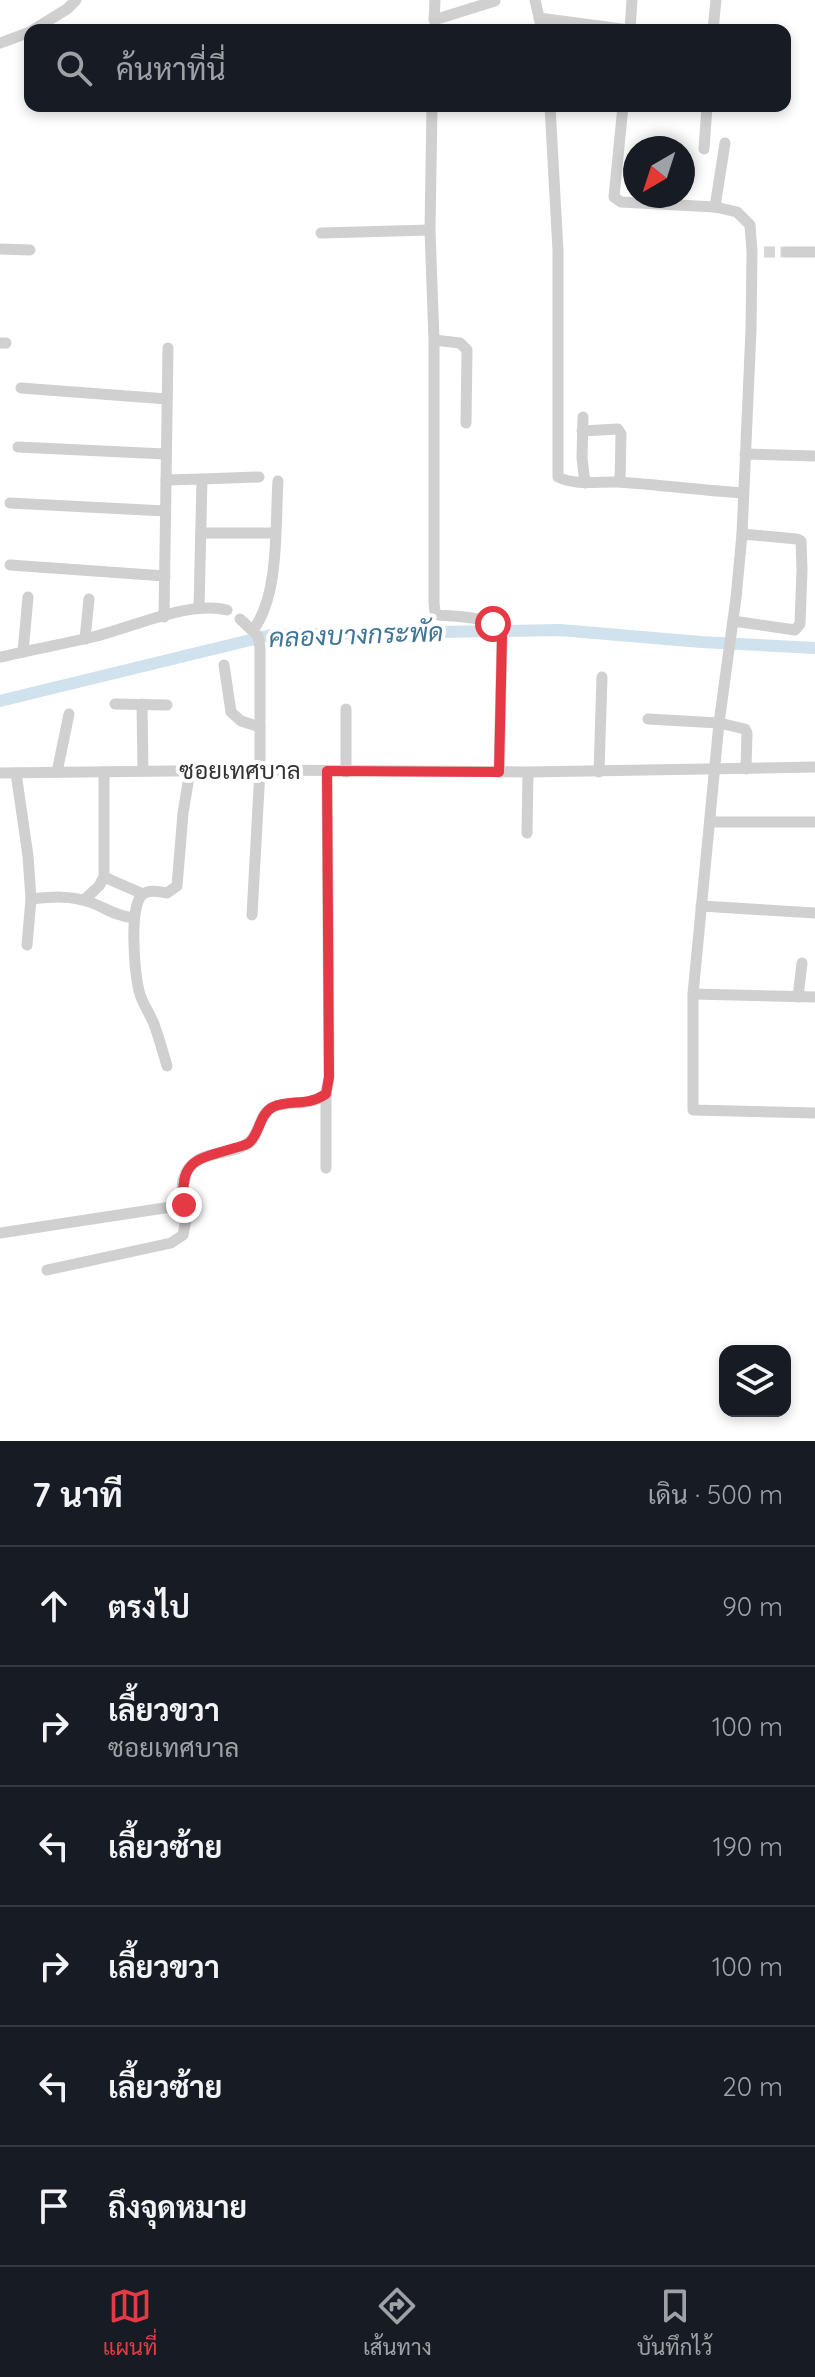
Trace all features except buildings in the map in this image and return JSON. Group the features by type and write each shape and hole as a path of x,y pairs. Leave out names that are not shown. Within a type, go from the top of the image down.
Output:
{"street":[{"path":"43,24 76,0"},
{"path":"434,24 435,0"},
{"path":"535,0 541,24"},
{"path":"630,24 632,0"},
{"path":"714,24 716,0"},
{"path":"437,24 495,1"},
{"path":"0,43 24,34"},
{"path":"432,112 430,230 434,340 435,612 438,615 489,622 500,632 499,772"},
{"path":"550,112 558,251 557,471 560,479 742,493"},
{"path":"622,112 614,197 621,202 715,207 737,212 750,225 758,252 742,534 719,723 693,994 693,1110 815,1113"},
{"path":"704,149 707,112"},
{"path":"715,207 725,143"},
{"path":"321,233 430,230"},
{"path":"0,249 30,250"},
{"path":"787,252 815,252"},
{"path":"434,340 460,343 467,350 466,423"},
{"path":"164,617 168,348"},
{"path":"21,388 167,399"},
{"path":"583,417 585,483"},
{"path":"582,431 618,429 621,434 620,482"},
{"path":"18,447 165,454"},
{"path":"745,454 815,456"},
{"path":"166,480 259,477"},
{"path":"199,608 202,479"},
{"path":"252,915 260,770 257,638 266,608 272,567 278,481"},
{"path":"10,503 165,511"},
{"path":"201,533 275,533"},
{"path":"733,621 795,630 800,624 801,541 742,534"},
{"path":"10,565 165,576"},
{"path":"23,652 28,597"},
{"path":"85,639 89,599"},
{"path":"1,657 85,639 199,608 227,610"},
{"path":"240,619 257,638"},
{"path":"224,665 231,712 241,721 260,727"},
{"path":"599,772 602,677"},
{"path":"115,704 167,705"},
{"path":"142,704 143,771"},
{"path":"346,709 346,772"},
{"path":"57,772 69,714"},
{"path":"648,719 719,723 746,731 746,769"},
{"name":"ซอยเทศบาล","path":"0,773 260,770 599,772 815,767"},
{"path":"167,1066 153,1021 143,1006 138,988 134,918 138,900 143,894 150,891 167,893 177,886 190,771"},
{"path":"326,1168 326,1094 329,1077 327,771"},
{"path":"84,900 104,877 104,772"},
{"path":"527,833 528,772"},
{"path":"16,773 31,899 27,945"},
{"path":"710,822 815,822"},
{"path":"104,877 143,894"},
{"path":"31,899 63,896 134,918"},
{"path":"701,906 815,913"},
{"path":"798,997 802,963"},
{"path":"693,994 815,997"},
{"path":"47,1270 171,1243 183,1235 186,1219 182,1182 189,1166 203,1157 248,1144 265,1113 273,1107 314,1102 326,1094"},
{"path":"0,1233 184,1205"}],"waterway":[{"name":"คลองบางกระพัด","path":"0,701 271,635 560,630 815,648"}],"tunnel":[{"path":"764,252 787,252"}],"route":[{"path":"184,1205 182,1182 189,1166 203,1157 248,1144 265,1113 273,1107 314,1102 326,1094 329,1077 327,771 499,772 502,637 501,631 493,624"}]}
